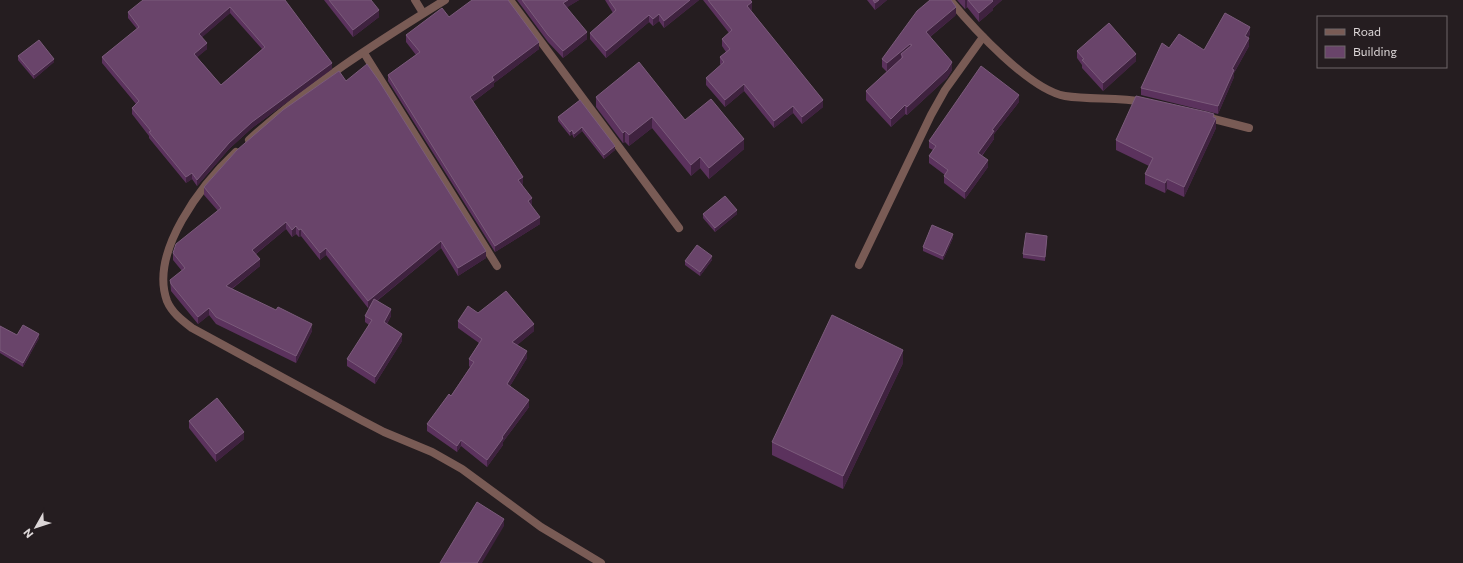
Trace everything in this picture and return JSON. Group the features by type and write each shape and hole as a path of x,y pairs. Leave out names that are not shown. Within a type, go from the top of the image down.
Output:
{"street":[{"path":"415,0 424,13"},
{"path":"445,0 364,53 289,106 263,127 213,175 184,216 172,243 164,277 167,302 173,312 192,328 384,432 432,452 462,469 541,527 602,563"},
{"path":"510,0 679,228"},
{"path":"950,0 983,37 1042,88 1065,96 1116,99 1153,104"},
{"path":"860,265 931,115 949,84 983,37"},
{"path":"364,53 497,266"},
{"path":"1196,114 1248,128"}],"building":[{"path":"143,0 285,0 332,63 252,122 229,143 197,180 192,173 186,177 149,132 151,131 132,108 139,101 102,57 139,27 128,12","holes":["230,7 265,47 221,85 194,54 207,43 199,34"]},
{"path":"329,0 371,0 379,10 353,30"},
{"path":"472,0 508,0 539,42 492,77 494,80 470,97 523,177 518,180 532,198 528,201 540,217 495,246 388,75 420,52 406,35 442,8 449,17"},
{"path":"522,0 568,0 563,3 587,32 563,51 548,35"},
{"path":"609,0 690,0 664,21 659,14 653,19 649,15 606,51 590,33 616,10"},
{"path":"708,0 750,0 752,2 747,6 823,100 802,117 793,106 774,121 744,84 725,100 706,78 724,62 720,57 730,49 722,39 732,30"},
{"path":"930,0 951,0 956,7 926,32 952,62 947,70 907,107 905,105 891,119 866,91 903,57 901,54 912,45 910,44 887,63 882,59 917,11"},
{"path":"968,0 992,0 993,1 979,13"},
{"path":"1225,13 1250,27 1245,36 1249,38 1232,69 1234,70 1218,106 1141,88 1162,43 1169,48 1179,34 1204,50"},
{"path":"1109,23 1136,54 1103,83 1082,60 1084,59 1077,51"},
{"path":"39,40 54,59 34,75 18,56"},
{"path":"639,62 685,120 711,99 744,139 709,168 700,157 691,165 652,117 629,135 625,131 623,133 596,97"},
{"path":"367,64 486,251 458,268 441,241 368,301 326,248 320,253 301,229 299,230 296,226 292,230 286,222 252,250 260,259 226,286 276,310 278,307 312,324 296,356 216,317 209,308 198,317 171,284 170,280 185,268 173,253 176,244 221,208 204,187 237,150 283,110 339,71 346,81"},
{"path":"981,66 1019,95 992,130 994,131 978,153 988,160 965,192 944,176 948,170 929,156 936,146 929,141"},
{"path":"1136,96 1214,114 1213,117 1216,118 1184,187 1167,179 1165,183 1145,174 1153,158 1116,140"},
{"path":"580,100 615,146 604,155 582,127 574,134 572,130 570,132 558,117"},
{"path":"725,196 737,210 715,228 703,214"},
{"path":"932,225 953,234 943,256 923,247"},
{"path":"1026,233 1047,236 1045,257 1023,254"},
{"path":"697,245 712,256 700,272 685,261"},
{"path":"506,291 534,324 512,342 527,351 507,384 529,400 487,460 461,440 457,446 427,424 449,394 451,396 474,362 469,359 482,339 458,321 468,306 478,313"},
{"path":"374,299 391,309 384,322 402,334 375,377 347,359 372,320 365,316"},
{"path":"832,315 903,350 843,476 772,442"},
{"path":"23,325 39,334 23,363 0,350 0,326 17,335"},
{"path":"217,398 244,432 216,454 189,421"},
{"path":"477,502 504,519 477,563 440,563"}]}
